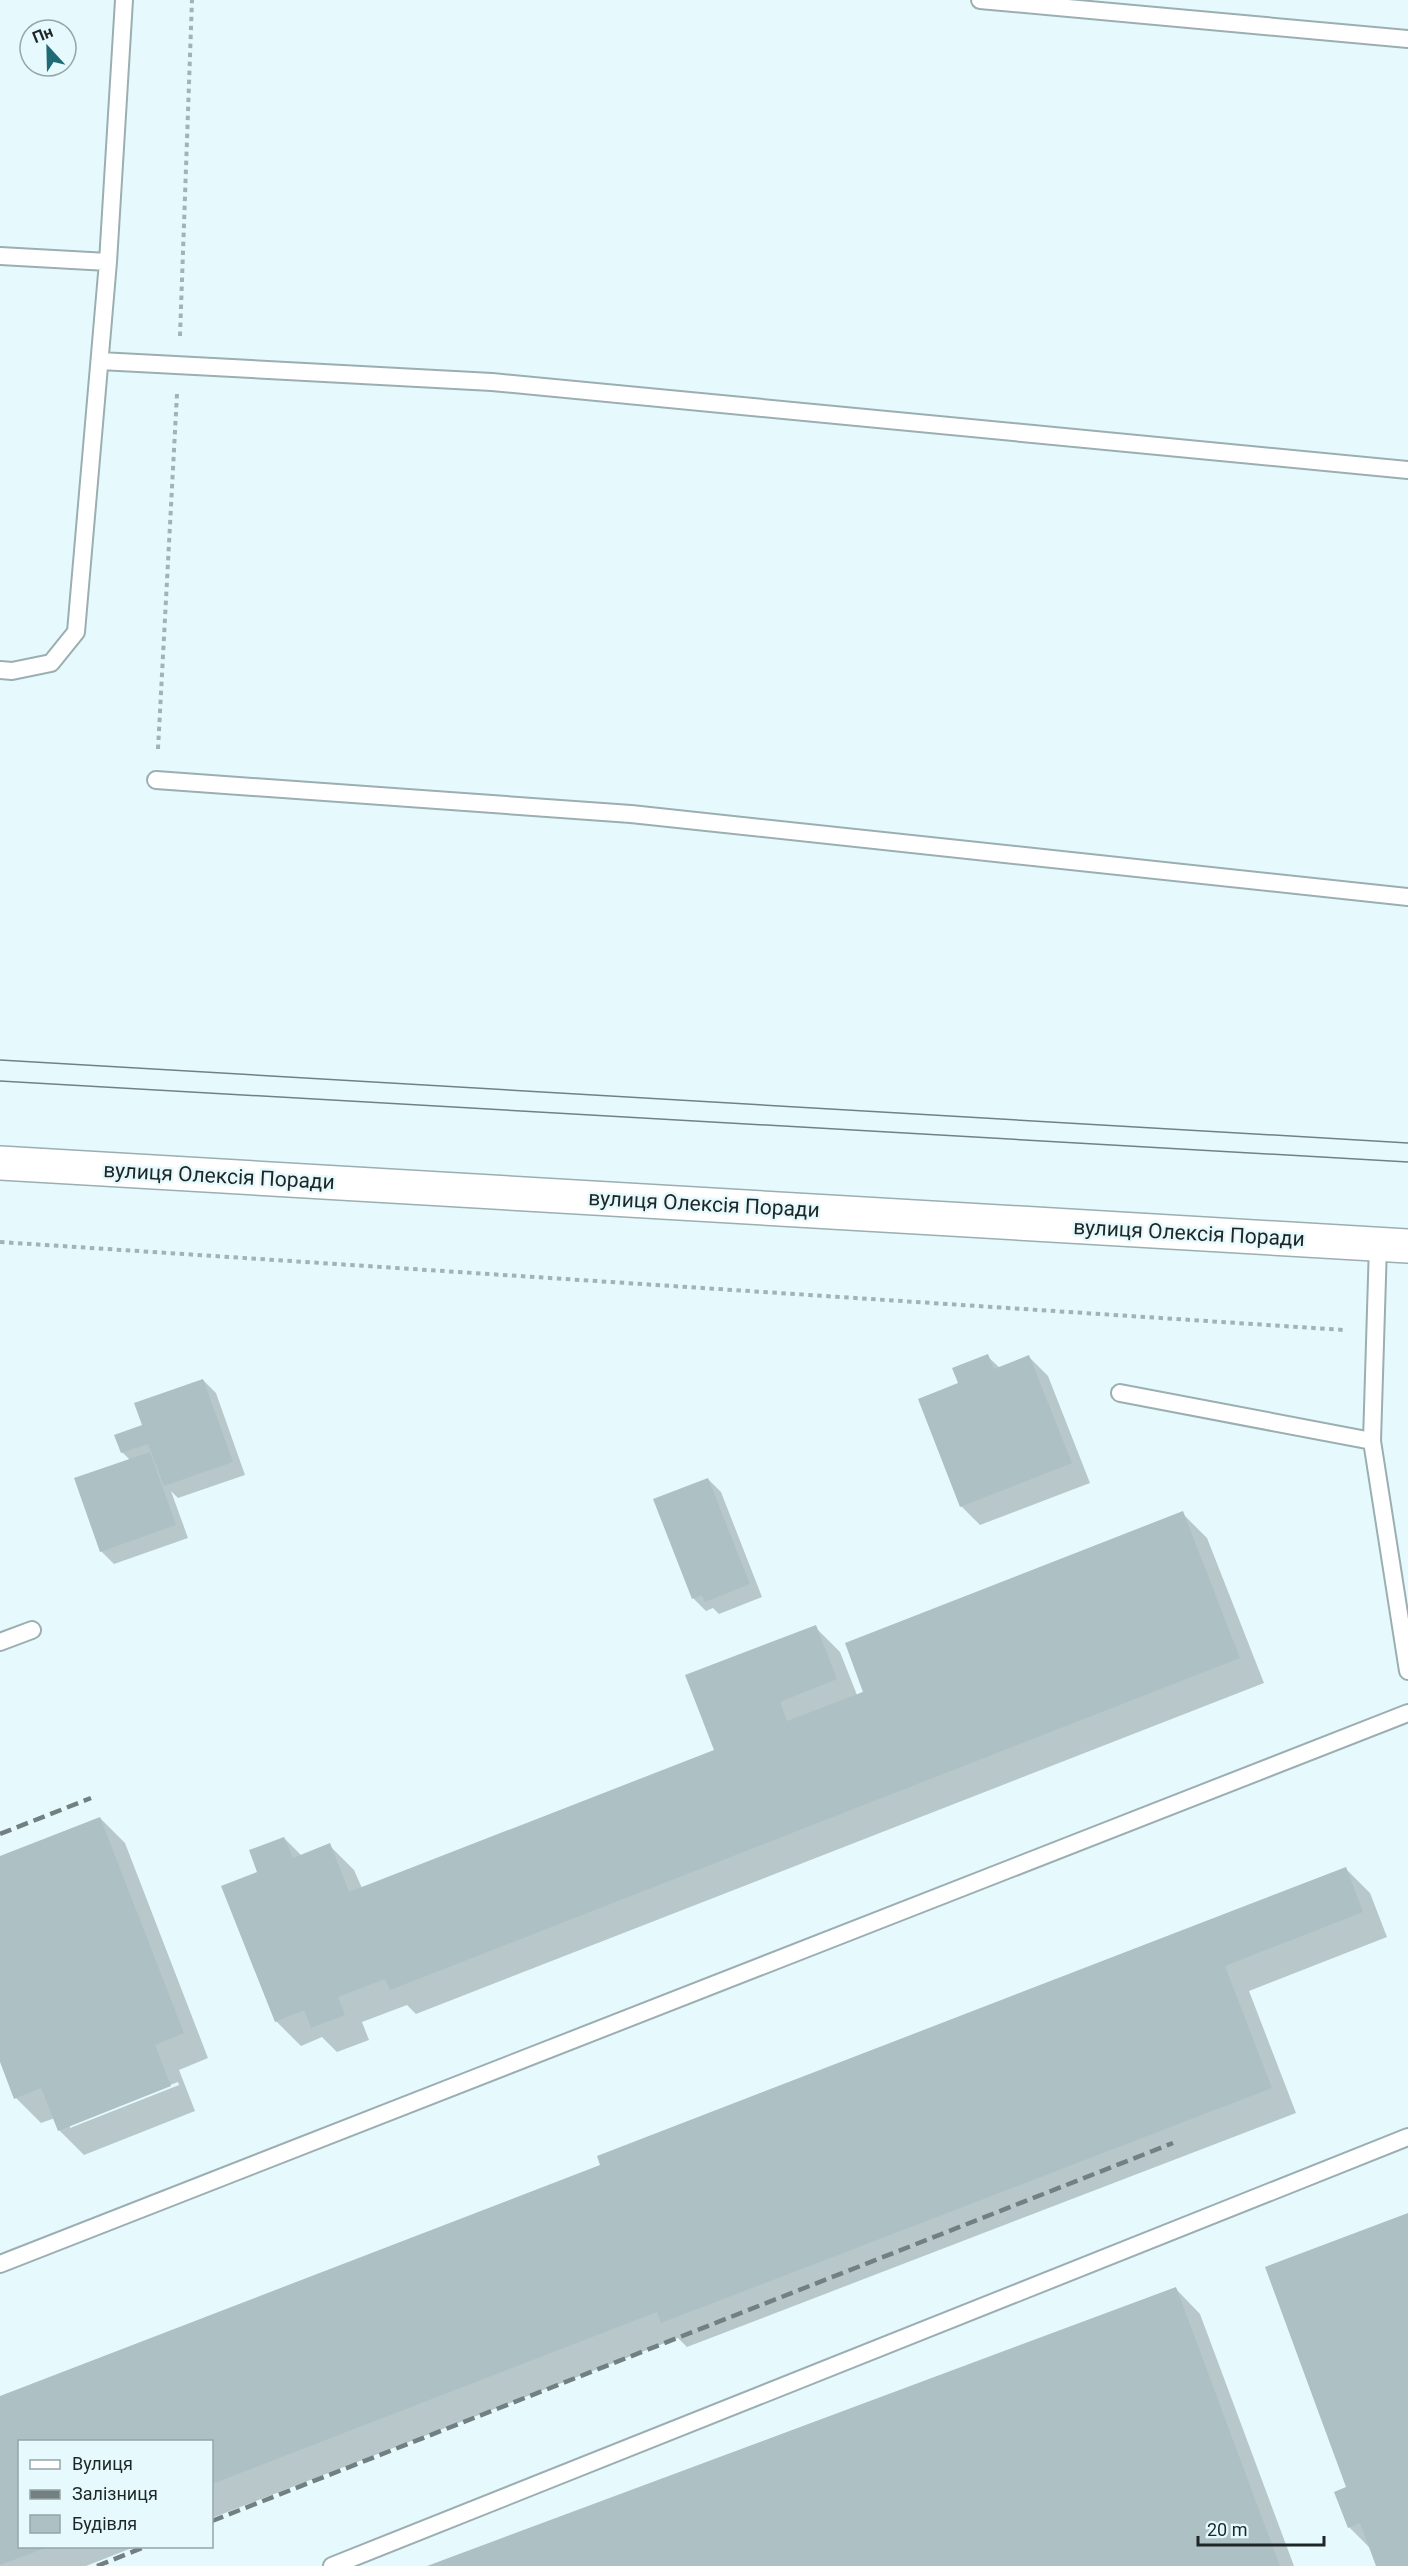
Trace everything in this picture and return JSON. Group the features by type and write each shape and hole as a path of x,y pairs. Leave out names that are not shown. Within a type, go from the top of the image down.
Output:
{"main road":[{"name":"вулиця Олексія Поради","path":"0,1163 1393,1245"}],"lane":[{"path":"0,670 12,671 51,663 76,632 108,261 124,0"},
{"path":"980,0 1408,39"},
{"path":"0,256 108,261"},
{"path":"100,361 492,382 1408,470"},
{"path":"156,780 631,814 1408,897"},
{"path":"1393,1245 1376,1332 1372,1441 1408,1671"},
{"path":"1120,1393 1372,1441"},
{"path":"0,1642 32,1630"},
{"path":"0,2264 1408,1713"},
{"path":"332,2566 1408,2137"}],"path":[{"path":"0,1242 1376,1332"}],"building":[{"path":"988,1354 994,1369 1029,1355 1072,1463 960,1507 918,1399 958,1383 952,1368"},
{"path":"203,1379 233,1462 164,1486 148,1444 121,1453 114,1435 142,1425 134,1403"},
{"path":"150,1452 176,1525 100,1552 74,1478"},
{"path":"708,1478 750,1584 705,1602 702,1595 692,1599 653,1499"},
{"path":"1183,1511 1240,1658 390,1990 385,1979 338,1997 345,2015 311,2028 304,2010 275,2022 221,1886 257,1872 249,1850 284,1837 293,1858 330,1843 349,1892 714,1750 685,1675 816,1625 837,1679 780,1702 787,1721 863,1692 845,1643"},
{"path":"100,1817 184,2033 155,2045 171,2086 58,2131 41,2088 14,2099 0,2062 0,1856"},
{"path":"1346,1867 1363,1912 1225,1966 1272,2088 661,2323 657,2312 213,2484 213,2440 18,2440 18,2548 45,2548 0,2565 0,2396 600,2165 597,2156"},
{"path":"1408,2213 1408,2566 1376,2566 1360,2523 1348,2528 1334,2492 1346,2487 1265,2267"},
{"path":"1176,2287 1280,2566 427,2566"}],"tram line":[{"path":"0,1060 1408,1143"},
{"path":"0,1081 1408,1162"}],"railway":[{"path":"0,1834 91,1798"},
{"path":"213,2521 1173,2143"},
{"path":"97,2566 142,2548"}]}
